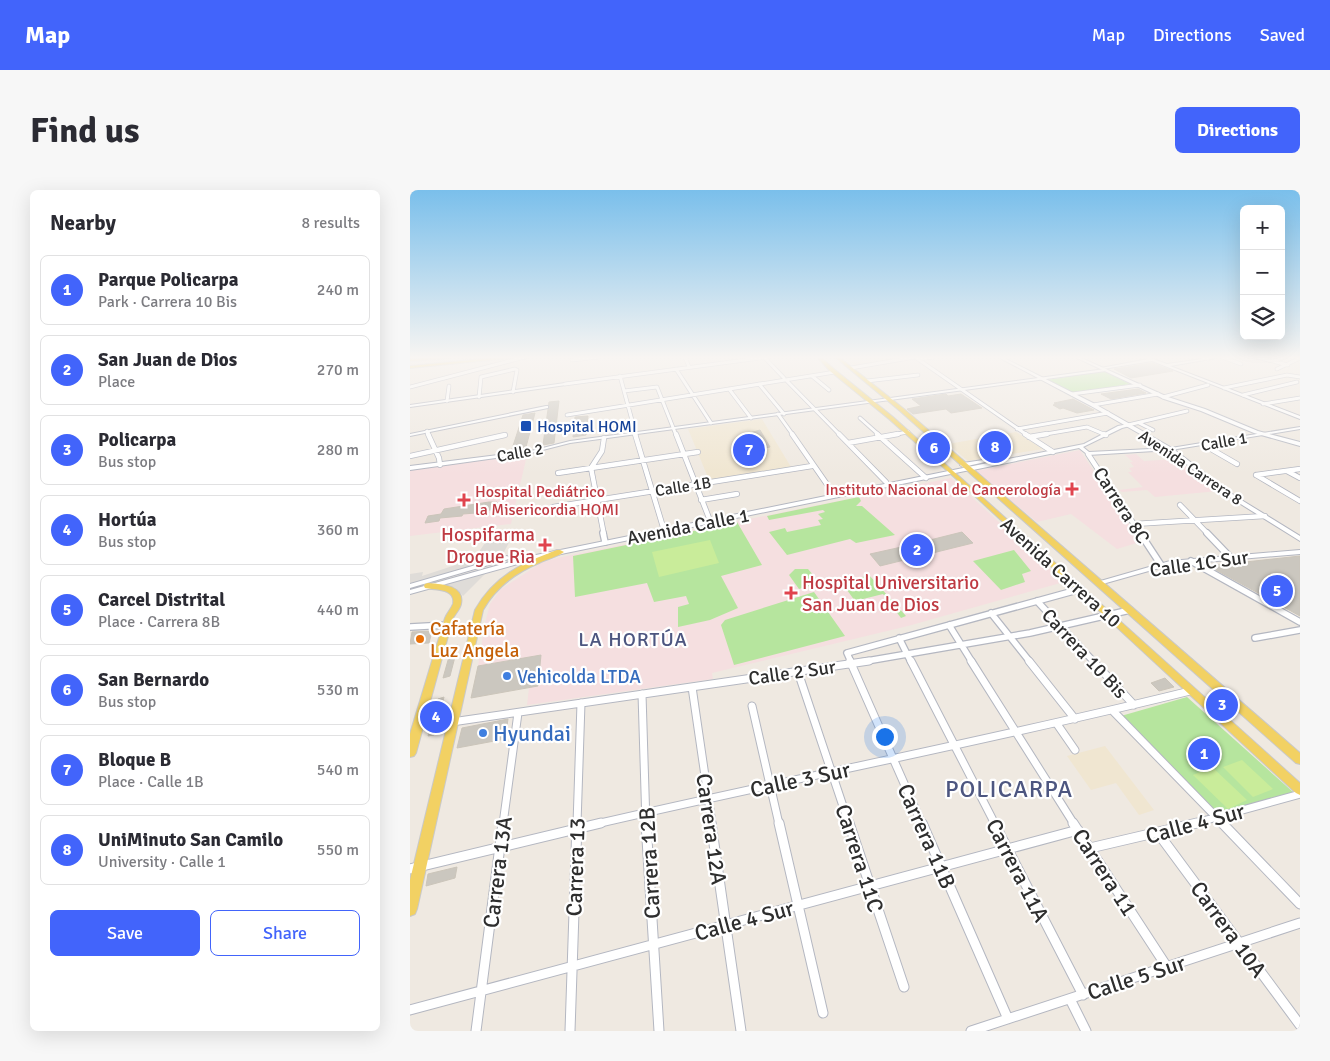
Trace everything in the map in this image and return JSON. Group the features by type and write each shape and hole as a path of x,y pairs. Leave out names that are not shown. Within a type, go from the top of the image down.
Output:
{"main road":[{"name":"Avenida Carrera 10","path":"865,396 908,432 1300,790"},
{"name":"Avenida Carrera 10","path":"885,396 1300,760"},
{"name":"Avenida Carrera 8","path":"1078,396 1170,450 1228,493 1300,539"},
{"path":"1165,396 1262,434 1300,444"},
{"name":"Avenida Calle 1","path":"410,586 496,561 605,541 965,467"},
{"name":"Avenida Calle 1","path":"664,529 709,518 924,476"},
{"name":"Avenida Calle 1","path":"410,592 510,562 605,541"},
{"path":"410,909 415,868 475,624 483,602 504,579 560,552"},
{"path":"410,753 447,625 457,604 455,593 446,588 428,586"}],"street":[{"path":"447,401 448,396"},
{"path":"410,405 477,396"},
{"path":"625,396 664,529"},
{"path":"567,415 679,396"},
{"path":"693,396 711,423"},
{"path":"734,396 751,418"},
{"path":"769,396 784,414"},
{"path":"803,396 886,482"},
{"name":"Calle 2","path":"410,468 532,452 562,444 635,433 920,396"},
{"path":"970,396 1053,452"},
{"path":"1093,405 1145,396"},
{"path":"1244,396 1300,418"},
{"path":"1263,404 1300,398"},
{"path":"662,399 709,518"},
{"path":"410,435 546,406"},
{"path":"965,467 1023,458 1080,446 1120,427 1186,411"},
{"path":"1017,429 1108,413"},
{"path":"778,414 812,466 833,493"},
{"path":"860,418 924,476"},
{"path":"1139,422 1153,430 1140,432"},
{"path":"1029,437 1087,427 1106,435"},
{"path":"606,428 635,433"},
{"name":"Calle 1","path":"1088,454 1170,450 1300,428"},
{"path":"427,431 440,464"},
{"path":"848,443 908,432"},
{"path":"410,456 505,435"},
{"path":"591,468 602,451 604,438"},
{"path":"1204,445 1237,464"},
{"name":"Carrera 8C","path":"1080,446 1088,454 1161,565"},
{"path":"558,473 698,452"},
{"name":"Calle 1B","path":"553,507 812,466"},
{"path":"591,468 596,483 597,500 605,541"},
{"path":"1300,469 1256,475 1300,501"},
{"path":"1287,470 1300,478"},
{"path":"701,500 738,494"},
{"path":"1180,505 1230,558"},
{"path":"1134,524 1265,516"},
{"name":"Calle 1C Sur","path":"1099,583 1161,565 1300,552"},
{"path":"1191,561 1300,622"},
{"path":"899,638 1081,589"},
{"name":"Carrera 10 Bis","path":"1037,601 1134,705"},
{"name":"Calle 2 Sur","path":"452,722 852,664 962,646 1010,638 1130,610"},
{"path":"990,613 1075,719"},
{"path":"410,627 447,625"},
{"name":"Carrera 11","path":"949,625 1016,733 1167,967"},
{"path":"1255,638 1300,630"},
{"name":"Carrera 11B","path":"899,638 847,653 1008,1019"},
{"name":"Carrera 11A","path":"899,638 1083,995"},
{"name":"Carrera 11C","path":"798,672 904,987"},
{"name":"Carrera 12A","path":"692,687 741,1031"},
{"name":"Calle 3 Sur","path":"415,868 500,846 708,798 1057,724 1190,691"},
{"name":"Carrera 12B","path":"642,694 645,813 659,1031"},
{"name":"Carrera 13","path":"570,1031 581,703"},
{"path":"752,706 823,1012"},
{"name":"Carrera 10 Bis","path":"1112,710 1300,904"},
{"name":"Carrera 13A","path":"476,1031 518,713"},
{"path":"1057,724 1075,750"},
{"name":"Calle 4 Sur","path":"1090,848 1158,833 1300,794"},
{"name":"Calle 4 Sur","path":"410,1010 1078,830"},
{"name":"Carrera 10A","path":"1158,833 1300,1025"},
{"name":"Calle 5 Sur","path":"971,1031 1300,923"},
{"path":"1070,999 1086,1031"}],"shaded area":[{"path":"762,419 791,467 709,480 688,429"},
{"path":"1016,432 1043,449 968,461 948,444"},
{"name":"Instituto Nacional de Cancerología","path":"1080,450 1140,542 1117,549 1071,514 1037,522 975,471"},
{"path":"1136,454 1144,461 1177,459 1218,491 1155,497 1147,490 1122,492 1119,490 1143,487 1128,472 1132,472 1129,468 1134,467 1130,462 1133,462 1125,455"},
{"name":"Hospital Pediátrico la Misericordia HOMI","path":"527,455 511,524 410,536 410,469"},
{"name":"Hospital Universitario San Juan de Dios","path":"951,478 1064,582 908,626 712,673 713,679 527,705 529,688 538,686 541,655 478,666 490,604 501,589 541,563 557,558"},
{"path":"516,529 504,552 494,559 410,584 410,574 423,572 422,576 474,559 485,543 494,541 497,532"},
{"path":"486,573 463,596 456,588 444,585"},
{"path":"1105,746 1154,810 1139,815 1116,783 1091,790 1067,756"}],"green space":[{"path":"859,497 861,501 856,506 862,506 895,535 856,543 850,539 787,555 769,532 785,528 787,532 821,525 818,520 823,519 818,514 825,512 823,510 769,520 767,516"},
{"path":"737,522 762,565 721,576 738,608 710,620 678,627 678,607 689,604 686,596 654,602 647,583 575,597 573,556"},
{"path":"710,540 719,563 659,577 652,552"},
{"path":"1014,550 1031,571 1022,574 1025,582 1001,590 973,561"},
{"path":"795,569 808,569 820,583 799,589 789,575"},
{"path":"869,575 906,616 901,618 883,594 855,601 842,583"},
{"path":"814,592 845,636 734,665 721,625 725,620"},
{"path":"1187,697 1293,792 1217,814 1121,716"},
{"path":"1242,760 1273,789 1253,797 1223,767"},
{"path":"1212,767 1247,800 1228,809 1193,775"}],"building":[{"path":"931,396 964,396 982,408 951,413 946,409 913,414 907,409 921,406 912,399"},
{"path":"1105,396 1127,396 1111,399"},
{"path":"1073,399 1094,410 1077,413 1063,408 1060,409 1053,405 1057,404 1054,403"},
{"name":"Hospital HOMI","path":"559,401 554,443 543,445 549,402"},
{"name":"Hospital HOMI","path":"535,413 526,447 512,449 523,415"},
{"name":"Hospital HOMI","path":"588,416 586,435 573,437 575,417"},
{"path":"760,430 770,447 755,450 746,434"},
{"path":"497,502 495,510 440,518 439,521 425,523 428,516 441,514 444,509"},
{"path":"962,532 973,543 880,566 870,554 906,546 902,541 922,537 926,541"},
{"path":"1300,556 1300,616 1209,566"},
{"name":"Cafatería Luz Angela","path":"432,631 429,643 410,644 412,632"},
{"path":"458,645 450,676 443,678 452,646"},
{"name":"Vehicolda LTDA","path":"541,655 538,686 471,698 478,666"},
{"path":"1165,678 1174,687 1159,691 1151,683"},
{"path":"444,697 434,735 428,736 438,699"},
{"name":"Hyundai","path":"508,719 505,739 457,748 462,728"},
{"path":"457,867 455,878 426,886 428,874"}],"place":[{"name":"Hospital HOMI","path":"526,426"},
{"name":"UniMinuto San Camilo","path":"995,447"},
{"name":"San Bernardo","path":"934,448"},
{"name":"Bloque B","path":"749,450"},
{"name":"Instituto Nacional de Cancerología","path":"1072,489"},
{"name":"Hospital Pediátrico la Misericordia HOMI","path":"464,500"},
{"name":"Hospifarma Drogue Ria","path":"545,545"},
{"name":"San Juan de Dios","path":"917,550"},
{"name":"Carcel Distrital","path":"1277,591"},
{"name":"Hospital Universitario San Juan de Dios","path":"791,593"},
{"name":"Cafatería Luz Angela","path":"420,639"},
{"name":"Vehicolda LTDA","path":"507,676"},
{"name":"Policarpa","path":"1222,705"},
{"name":"Hortúa","path":"436,717"},
{"name":"Hyundai","path":"483,733"},
{"name":"Parque Policarpa","path":"1204,754"}],"district":[{"name":"LA HORTÚA","path":"633,639"},
{"name":"POLICARPA","path":"1009,789"}]}
